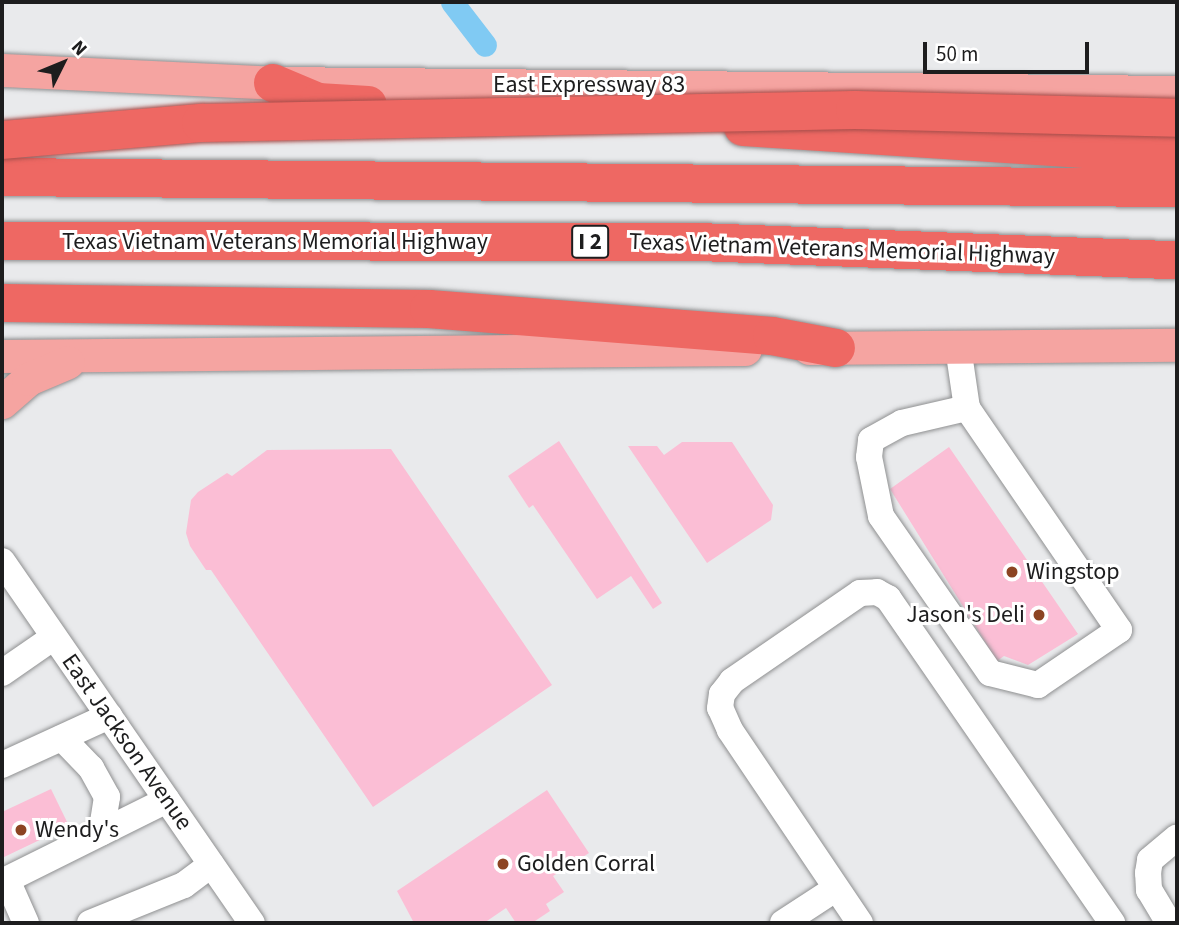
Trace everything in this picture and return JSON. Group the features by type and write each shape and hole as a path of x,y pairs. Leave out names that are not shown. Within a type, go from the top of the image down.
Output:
{"highway":[{"path":"273,83 318,102 1177,155"},
{"path":"2,140 201,123 841,110 1177,118"},
{"path":"2,177 1177,188"},
{"name":"Texas Vietnam Veterans Memorial Highway","path":"2,241 699,242 1177,260"},
{"path":"2,303 429,309 772,336 836,348"}],"main road":[{"name":"East Expressway 83","path":"2,70 273,83 1177,92"},
{"path":"8,353 85,355 1177,345"},
{"path":"2,402 28,379 85,355"}],"street":[{"path":"958,347 967,408 1119,630 1038,685 990,673 881,516 869,457 871,440 902,422 967,408"},
{"name":"East Jackson Avenue","path":"2,561 252,923"},
{"path":"860,923 730,730 720,708 722,694 732,681 860,593 877,592 888,598 1112,923"},
{"path":"2,673 54,637"},
{"path":"2,765 109,716"},
{"path":"62,738 91,768 107,797 101,833"},
{"path":"26,923 4,881 167,800"},
{"path":"1170,923 1149,891 1148,873 1155,854 1177,836"},
{"path":"90,923 184,886 211,864"},
{"path":"783,923 835,889"}],"building":[{"path":"559,441 662,603 653,609 631,576 597,599 533,505 529,508 508,476"},
{"path":"682,442 732,442 773,505 771,520 707,563 628,446 657,446 664,455"},
{"path":"949,447 1078,634 1028,665 1004,656 997,661 890,489"},
{"path":"391,449 552,685 373,807 211,570 206,570 190,546 186,533 191,500 198,492 227,473 232,476 267,450"},
{"path":"51,789 69,826 2,858 2,812"},
{"name":"Golden Corral","path":"547,790 589,853 553,876 564,892 546,904 550,911 532,923 516,923 506,908 484,923 414,923 397,891"}],"waterway":[{"path":"452,2 485,45"}],"place":[{"name":"Wingstop","path":"1012,572"},
{"name":"Jason's Deli","path":"1039,615"},
{"name":"Wendy's","path":"21,830"},
{"name":"Golden Corral","path":"503,864"}]}
